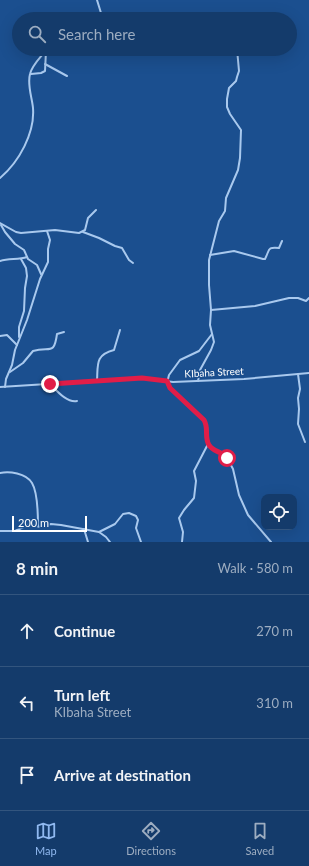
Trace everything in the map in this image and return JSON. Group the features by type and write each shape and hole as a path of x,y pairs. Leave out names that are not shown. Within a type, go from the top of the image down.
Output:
{"street":[{"path":"97,0 101,12"},
{"path":"0,178 10,168 26,144 31,128 33,109 29,82 30,74 42,56"},
{"path":"30,74 44,72 46,56"},
{"path":"198,381 200,370 214,344 210,325 211,310 208,278 210,254 219,221 225,211 226,198 239,165 241,130 228,112 227,99 228,88 236,81 238,77 238,56"},
{"path":"45,64 66,76"},
{"path":"83,232 88,218 96,210"},
{"path":"1,224 21,233 47,231 83,232 122,248 132,263"},
{"path":"1,224 12,241 24,250 30,261 38,265 41,274"},
{"path":"5,387 6,379 10,372 19,338 27,320 41,274 48,260 50,240 47,231"},
{"path":"210,254 234,251 265,259 269,249 272,247 279,248 282,241"},
{"path":"0,261 27,257"},
{"path":"19,338 24,311 27,276 26,268 21,259"},
{"path":"211,310 255,306 289,298 298,298 306,302 309,298"},
{"path":"97,381 99,359 106,352 114,350 120,330"},
{"path":"10,372 23,363 33,351 48,349 54,346 56,344 57,334 64,332"},
{"path":"182,542 183,532 179,518 194,498 195,468 208,444 204,420 170,388 167,381 169,375 180,360 199,351 212,334"},
{"path":"0,336 7,335 17,345"},
{"name":"KIbaha Street","path":"0,387 142,378 167,381 244,379 309,373"},
{"path":"298,374 297,381 300,389 298,398 298,421 305,442"},
{"path":"50,384 65,397 73,402 77,402"},
{"path":"208,444 212,449 226,456 233,469 239,495 248,515 271,542"},
{"path":"0,473 12,473 25,477 30,481 34,489 38,526"},
{"path":"99,532 117,522 123,514 131,513 136,516 138,520 136,528 141,542"},
{"path":"0,531 15,531 30,524 42,527 56,524 99,532 110,542"},
{"path":"84,529 88,542"}],"route":[{"path":"50,384 142,378 167,381 170,388 201,416 206,423 207,442 209,446 225,455 227,458"}]}
